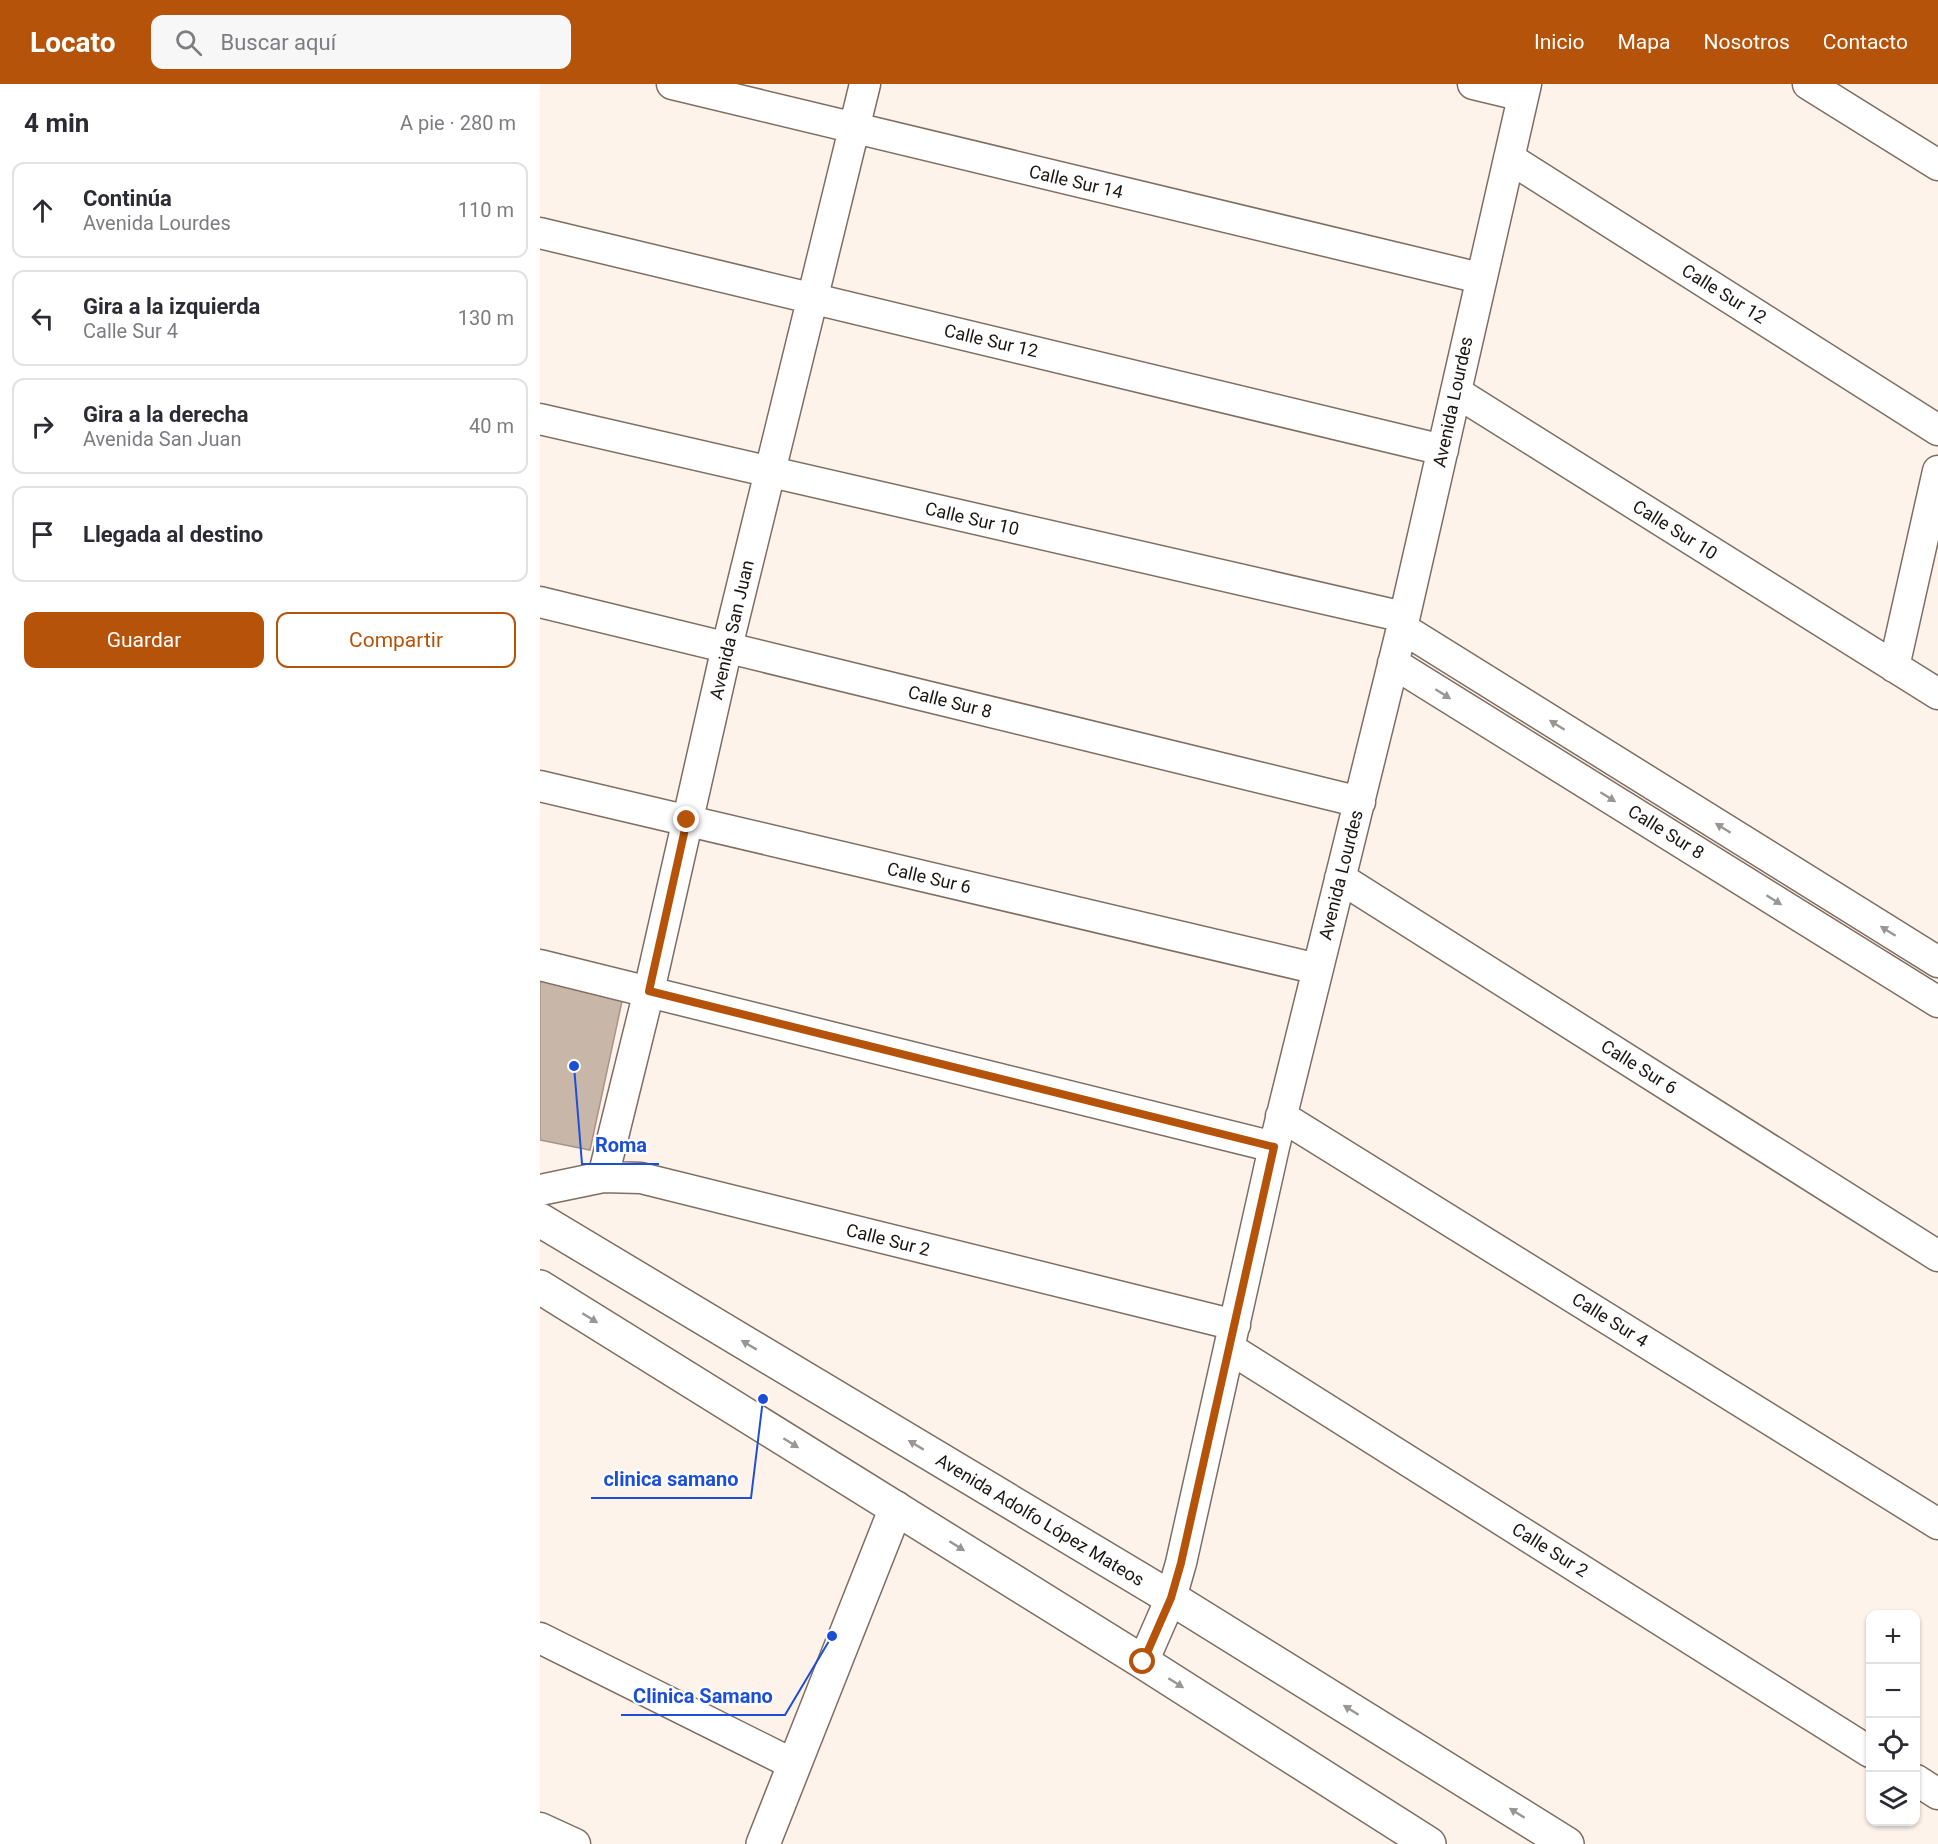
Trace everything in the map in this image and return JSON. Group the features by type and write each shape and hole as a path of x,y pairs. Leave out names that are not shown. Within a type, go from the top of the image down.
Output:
{"main road":[{"name":"Avenida Adolfo López Mateos","path":"540,1220 1171,1598 1567,1844"},
{"path":"540,1287 1143,1662 1429,1844"},
{"path":"763,1844 896,1508"}],"street":[{"name":"Calle Sur 14","path":"672,84 1480,278"},
{"name":"Avenida San Juan","path":"603,1177 649,991 727,647 865,84"},
{"path":"1473,84 1525,90"},
{"path":"1808,84 1938,165"},
{"name":"Avenida Lourdes","path":"1143,1662 1171,1598 1281,1116 1403,623 1480,278 1525,90"},
{"name":"Calle Sur 12","path":"1509,158 1938,430"},
{"name":"Calle Sur 12","path":"540,233 1443,450"},
{"name":"Calle Sur 10","path":"1456,392 1938,694"},
{"name":"Calle Sur 10","path":"540,418 1403,623"},
{"path":"1894,667 1938,471"},
{"name":"Calle Sur 8","path":"540,602 1360,802"},
{"name":"Calle Sur 8","path":"1403,623 1938,962"},
{"name":"Calle Sur 8","path":"1393,663 1938,1002"},
{"name":"Calle Sur 6","path":"540,786 1318,969"},
{"name":"Calle Sur 6","path":"1340,878 1938,1256"},
{"path":"540,965 1274,1147"},
{"name":"Calle Sur 4","path":"1281,1116 1938,1524"},
{"name":"Calle Sur 2","path":"540,1190 603,1177 640,1178 1232,1337 1866,1749"},
{"path":"540,1638 795,1765"},
{"path":"1920,1783 1938,1794"},
{"path":"540,1828 575,1844"}],"building":[{"path":"540,973 624,992 590,1150 540,1140"}],"place":[{"name":"Roma","path":"574,1066"},
{"name":"clinica samano","path":"763,1399"},
{"name":"Clinica Samano","path":"832,1636"}],"route":[{"path":"687,820 649,991 1274,1147 1181,1563 1171,1598 1143,1662"}]}
